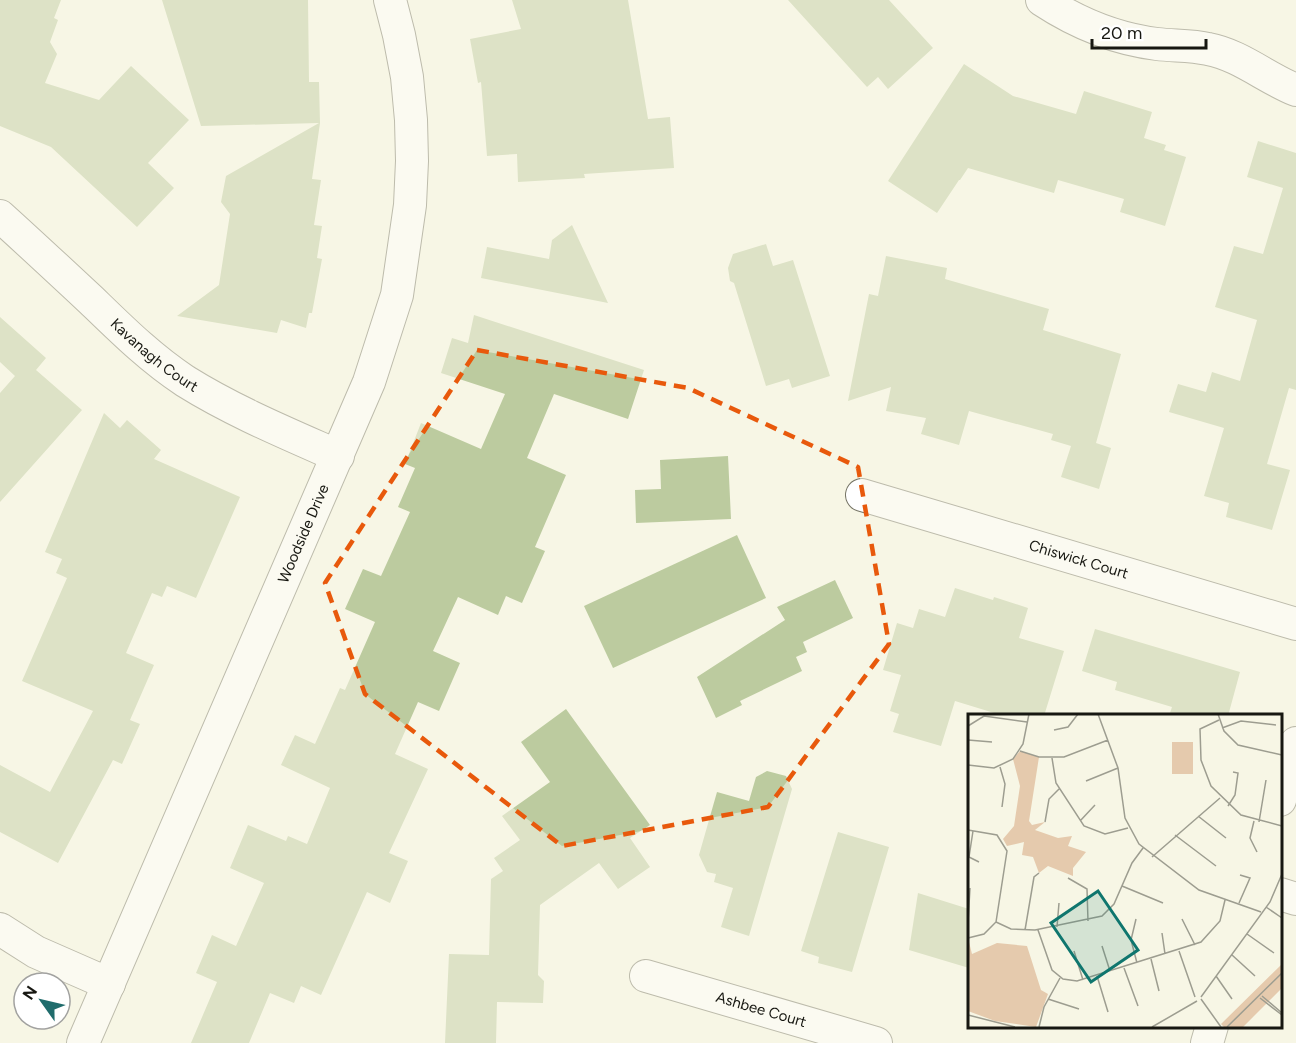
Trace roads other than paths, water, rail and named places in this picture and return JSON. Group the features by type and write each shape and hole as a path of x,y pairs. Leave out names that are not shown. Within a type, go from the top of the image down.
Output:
{"street":[{"name":"Woodside Drive","path":"83,1043 338,456 369,382 397,295 410,205 412,161 410,109 405,66 390,0"},
{"path":"1042,0 1068,17 1122,37 1157,44 1208,49 1229,55 1296,90"},
{"name":"Kavanagh Court","path":"0,216 131,339 184,380 239,411 338,456"},
{"name":"Chiswick Court","path":"862,495 1296,624"},
{"path":"1281,796 1296,743"},
{"path":"1281,894 1296,899"},
{"path":"0,929 36,952 109,984"},
{"name":"Ashbee Court","path":"646,976 876,1043"},
{"path":"1206,1043 1211,1028"}]}
